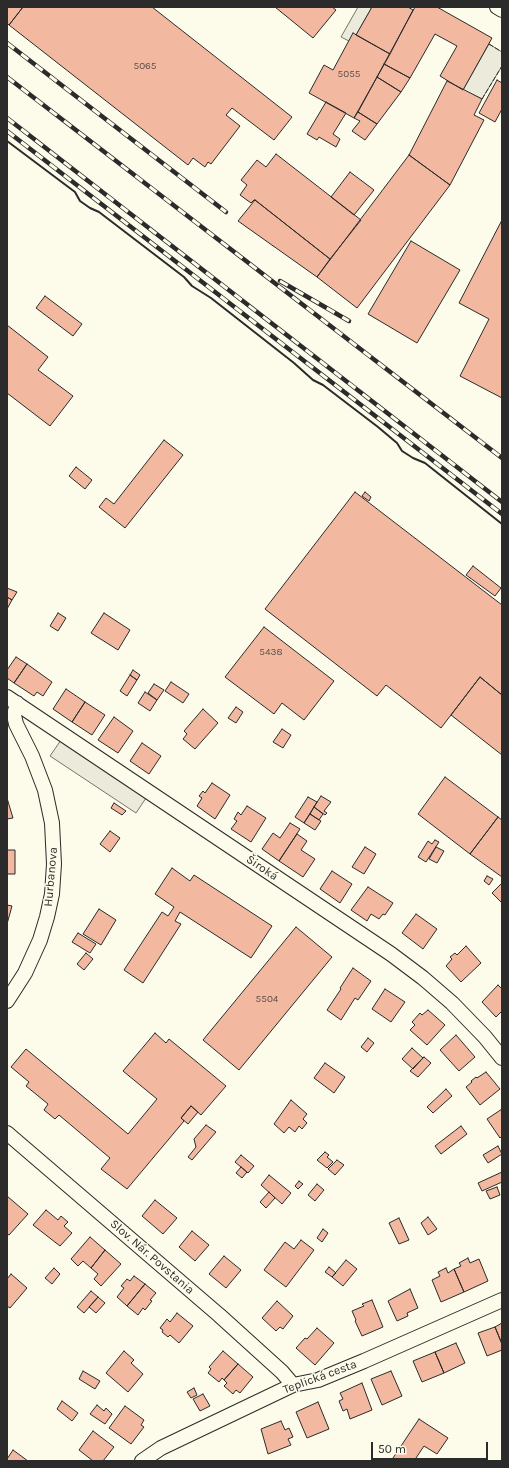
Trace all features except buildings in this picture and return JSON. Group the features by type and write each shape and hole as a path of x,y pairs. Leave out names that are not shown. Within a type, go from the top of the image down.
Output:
{"street":[{"path":"497,7 502,10"},
{"name":"Hurbanova","path":"7,1001 25,973 40,940 52,894 54,864 52,823 45,790 32,756 16,724 12,700"},
{"name":"Široká","path":"12,700 390,954 423,978 452,1003 502,1058"},
{"name":"Slov. Nár. Povstania","path":"7,1133 219,1315 282,1372 293,1385"},
{"name":"Teplická cesta","path":"142,1461 161,1448 293,1385 318,1380 502,1300"}],"shaded area":[{"path":"358,7 372,7 356,35 349,41 341,37"},
{"path":"489,44 502,52 502,66 482,99 463,90"},
{"path":"61,740 146,798 136,813 50,756"}],"railway":[{"path":"7,43 226,212"},
{"path":"7,77 502,458"},
{"path":"7,118 502,502"},
{"path":"7,131 502,514"},
{"path":"280,281 349,321"}],"fence":[{"path":"489,44 502,52"},
{"path":"482,99 502,66"}],"wall":[{"path":"7,141 75,192 80,201 99,212 184,277 192,286 211,298 294,363 313,380 323,385 378,427 397,443 402,451 425,463 502,524"}]}
